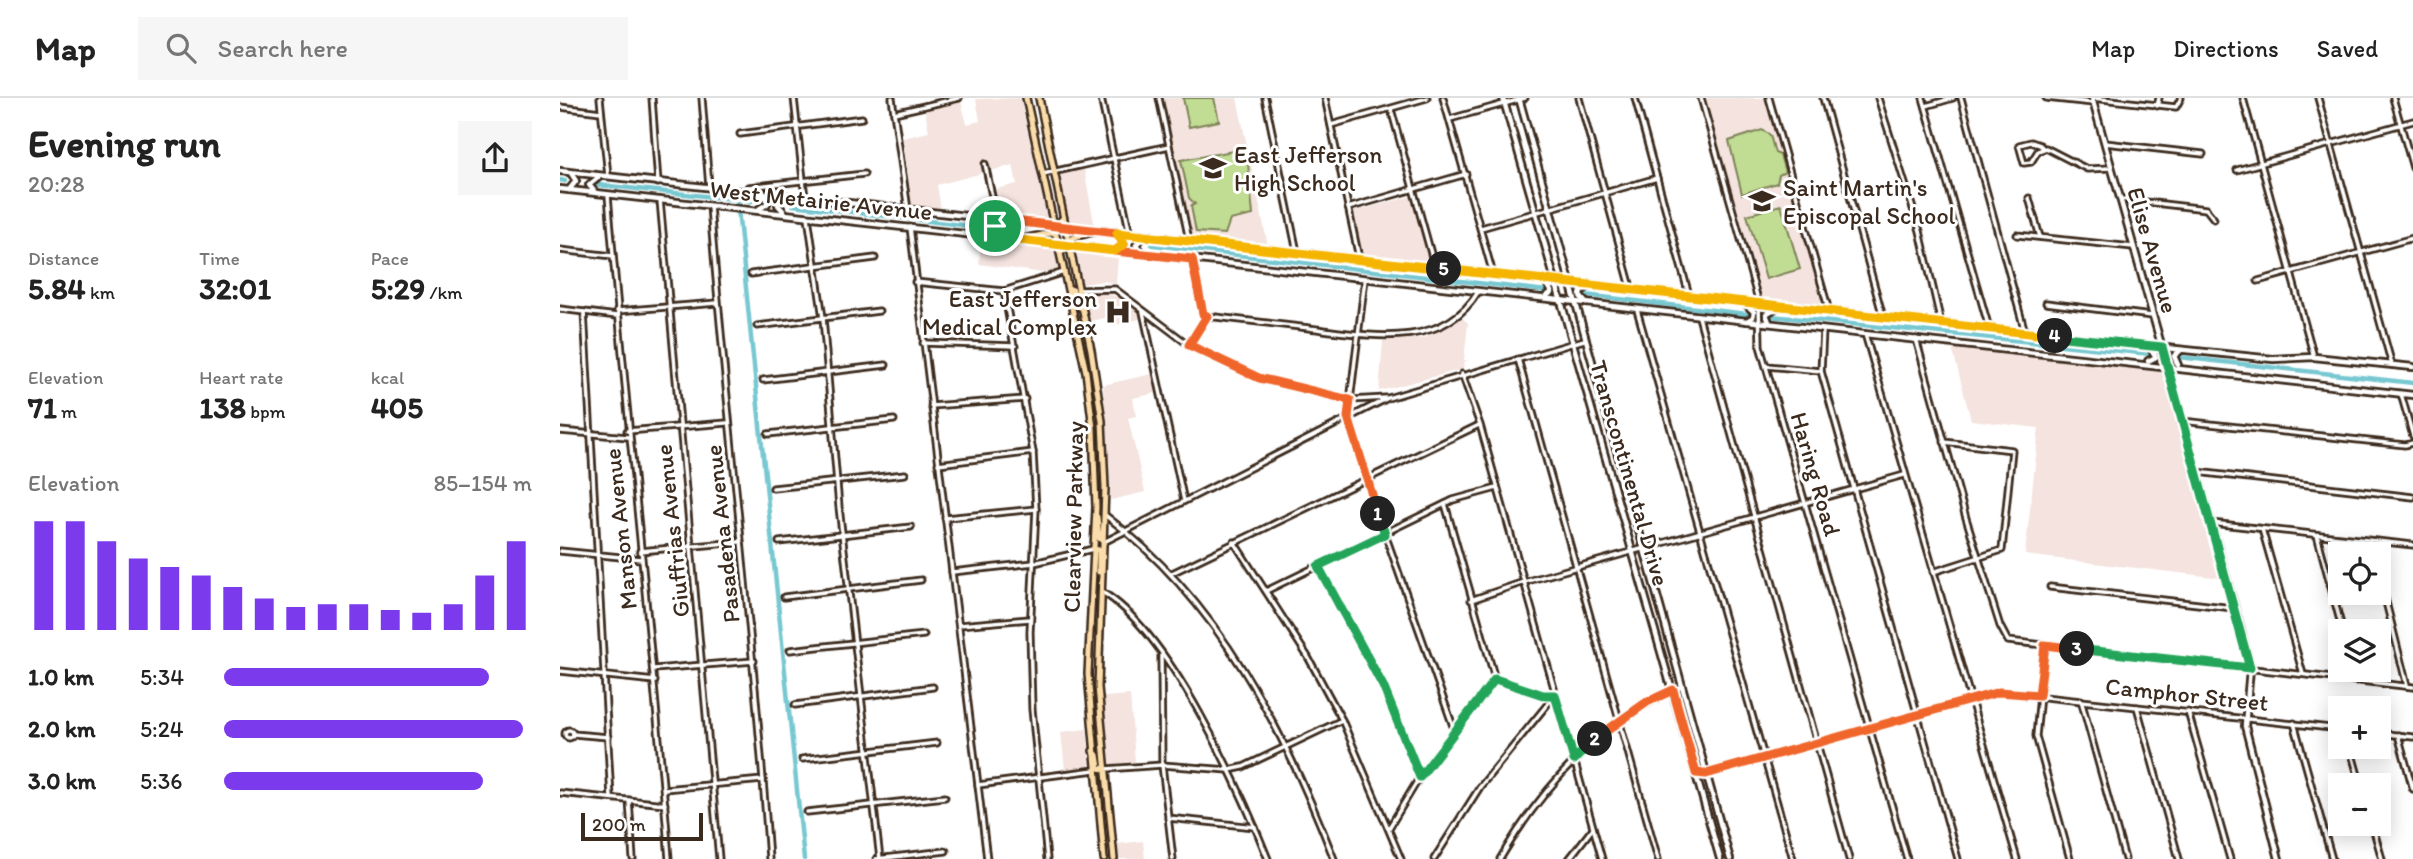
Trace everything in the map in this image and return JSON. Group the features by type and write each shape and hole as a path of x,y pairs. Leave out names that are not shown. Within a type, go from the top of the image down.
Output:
{"highway":[{"name":"Clearview Parkway","path":"1027,98 1043,174 1078,290 1102,421 1105,515 1098,674 1104,769 1114,859"},
{"name":"Clearview Parkway","path":"1039,98 1063,215 1059,228 1064,244 1061,255 1090,395 1096,512 1088,674 1104,859"},
{"path":"1034,132 1045,130"},
{"path":"1019,240 1059,228"},
{"path":"1064,244 1099,231"},
{"path":"1068,288 1073,290 1076,305 1082,308"},
{"path":"1096,512 1099,538 1104,542"},
{"path":"1093,549 1099,550 1101,582"},
{"path":"1093,751 1097,755 1099,768 1104,769"},
{"path":"1095,770 1100,772 1102,786 1106,788"}],"main road":[{"name":"Transcontinental Drive","path":"1521,98 1584,340 1730,859"},
{"name":"Elise Avenue","path":"2092,100 2250,668 2247,736 2279,859"},
{"name":"Transcontinental Drive","path":"1504,101 1720,859"},
{"name":"West Metairie Avenue","path":"560,172 2147,346 2273,359 2314,357 2413,368"},
{"path":"568,190 576,181 571,173"},
{"path":"597,194 589,185 594,178 606,177"},
{"name":"West Metairie Avenue","path":"560,189 979,234 1562,302 2166,365 2413,395"},
{"path":"747,210 758,210 767,204 767,199 756,192"},
{"path":"792,196 780,200 778,205 780,211 792,215"},
{"path":"976,217 985,224 979,234"},
{"path":"979,234 992,230 996,219"},
{"path":"994,237 1002,226 1016,221"},
{"path":"1002,226 1001,234 1006,238"},
{"path":"1115,251 1124,244 1117,233"},
{"path":"1145,236 1136,245 1145,254"},
{"path":"1537,299 1552,292 1549,284 1544,281"},
{"path":"1591,305 1580,296 1584,288 1592,286"},
{"path":"1741,302 1754,312 1750,320 1742,321"},
{"path":"1773,324 1767,322 1766,314 1775,307 1784,306"},
{"path":"2137,362 2155,359 2154,350 2147,346"},
{"path":"2181,367 2175,363 2175,353 2188,350"},
{"path":"1679,713 1689,711"}],"street":[{"path":"600,98 606,177"},
{"path":"652,98 658,183"},
{"path":"702,98 709,188"},
{"path":"794,98 805,198"},
{"path":"892,98 908,210"},
{"path":"894,113 959,98"},
{"path":"1101,98 1130,234"},
{"path":"1159,98 1189,240"},
{"path":"1265,98 1297,252"},
{"path":"1325,98 1359,258"},
{"path":"1331,125 1427,98"},
{"path":"1443,98 1493,275"},
{"path":"1450,120 1504,101 1521,98"},
{"path":"1579,98 1632,290"},
{"path":"1635,98 1689,296"},
{"name":"Haring Road","path":"1701,98 1759,303 1760,346 1906,859"},
{"path":"1769,98 1829,311"},
{"path":"1824,98 1883,317"},
{"path":"1878,98 1920,231 1941,323"},
{"path":"1923,98 1989,328"},
{"path":"1926,106 1953,98"},
{"path":"1961,98 2025,332"},
{"path":"2046,98 2176,107 2181,98"},
{"path":"2157,106 2159,98"},
{"path":"2243,98 2314,357"},
{"path":"2318,98 2392,365"},
{"path":"2393,98 2413,168"},
{"path":"560,107 601,111"},
{"path":"1391,109 1435,268"},
{"path":"740,134 862,118"},
{"path":"2237,170 2413,121"},
{"path":"2043,148 2031,162 2020,159 2019,145 2023,142 2053,150 2087,169 2111,168"},
{"path":"2105,143 2203,154"},
{"path":"1043,174 1169,146"},
{"path":"985,164 996,219"},
{"path":"748,187 864,174"},
{"path":"1348,208 1466,174"},
{"path":"1481,228 1657,178"},
{"name":"Manson Avenue","path":"608,195 627,431 655,681 670,859"},
{"path":"2029,198 2040,237"},
{"path":"2120,199 2206,209 2214,219"},
{"name":"Giuffrias Avenue","path":"660,200 678,427 703,665 719,859"},
{"name":"Pasadena Avenue","path":"710,206 727,423 754,661 769,859"},
{"path":"808,217 823,318 837,480 879,859 946,851"},
{"path":"910,228 987,859"},
{"path":"2017,235 2133,247"},
{"path":"2258,281 2413,238"},
{"path":"560,250 613,256"},
{"path":"751,274 875,258"},
{"path":"1192,259 1203,314 1207,316 1358,334 1401,336 1436,327 1461,311 1478,292"},
{"path":"915,282 1004,291 1065,272"},
{"path":"1365,279 1348,417 1366,479 1454,729"},
{"path":"1078,290 1115,289 1189,345 1259,378 1350,400 1388,398"},
{"path":"1004,291 1033,452 1036,509 1031,619 1032,709 1047,859"},
{"path":"560,309 618,313 718,303"},
{"path":"2046,303 2153,316"},
{"path":"1142,310 1184,501"},
{"path":"1637,310 1793,859"},
{"path":"757,326 879,311"},
{"path":"584,312 611,798"},
{"path":"1189,345 1207,316"},
{"path":"1699,317 1752,517 1849,859"},
{"path":"1823,330 1821,371 1958,859"},
{"path":"1864,334 2017,859"},
{"path":"1916,339 2000,626 2008,641 2328,677"},
{"path":"1104,542 1388,398 1584,340"},
{"path":"923,343 1015,346"},
{"path":"1518,359 1658,859"},
{"path":"763,380 886,365"},
{"path":"1767,366 1821,371"},
{"path":"1462,374 1480,425 1602,859"},
{"path":"2401,393 2413,435"},
{"path":"931,406 1025,399"},
{"path":"768,434 894,420"},
{"path":"2182,421 2405,445 2413,443"},
{"path":"627,431 727,423"},
{"path":"1172,573 1480,425"},
{"path":"560,431 628,437"},
{"path":"1933,572 2001,550 2012,450 1944,442"},
{"path":"938,464 1033,452"},
{"path":"2197,472 2413,496"},
{"path":"773,488 905,474"},
{"path":"1471,600 1700,531 1904,475"},
{"path":"1266,591 1445,504 1498,488"},
{"path":"1445,504 1495,679"},
{"path":"945,518 1036,509"},
{"path":"1105,515 1172,573 1198,602 1242,666 1287,747 1334,859"},
{"path":"2211,523 2413,545"},
{"path":"779,542 911,527"},
{"path":"2262,529 2303,674"},
{"path":"2317,535 2340,619"},
{"path":"640,551 740,542"},
{"path":"1234,542 1342,720 1401,859"},
{"path":"952,572 1034,563 1093,549"},
{"path":"560,551 641,559"},
{"path":"1318,566 1383,686 1420,777"},
{"path":"784,597 921,580"},
{"path":"2050,587 2233,608"},
{"path":"1100,590 1137,624 1161,654 1200,715 1229,770 1268,859"},
{"path":"2387,605 2407,686"},
{"path":"959,625 1031,619"},
{"path":"790,650 924,635"},
{"path":"2045,645 2036,736 2070,859"},
{"path":"1161,654 1162,765 1173,859"},
{"path":"653,669 754,661"},
{"path":"560,671 655,681"},
{"path":"1495,679 1543,695 1555,695"},
{"path":"1389,829 1420,777 1454,729 1495,679"},
{"path":"2365,682 2413,687"},
{"path":"1500,859 1533,809 1574,760 1619,720 1682,686"},
{"path":"795,705 933,687"},
{"name":"Camphor Street","path":"1706,774 1999,692 2328,727"},
{"path":"1434,859 1480,787 1555,695"},
{"path":"2081,700 2125,859"},
{"path":"2137,707 2179,859"},
{"path":"2188,712 2230,859"},
{"path":"1104,769 1162,765 1229,770 1243,768 1342,720"},
{"path":"2294,723 2332,859"},
{"path":"573,734 608,737"},
{"path":"2391,734 2413,737"},
{"path":"2398,735 2413,789"},
{"path":"802,759 936,743"},
{"path":"978,785 1095,770"},
{"path":"1696,773 1706,774"},
{"path":"664,789 763,780"},
{"path":"560,793 665,804"},
{"path":"807,812 946,797"},
{"path":"629,800 633,859"},
{"path":"1168,818 1255,827"},
{"path":"1569,859 1593,828"},
{"path":"2375,836 2382,859"}],"shaded area":[{"path":"1020,98 1048,221 1001,216 996,189 1017,184 1013,165 937,185 941,210 912,206 903,138 929,132 925,110 961,102 967,124 980,121 976,99"},
{"name":"East Jefferson High School","path":"1160,98 1237,98 1268,246 1190,238"},
{"name":"Saint Martin's Episcopal School","path":"1701,98 1765,98 1824,307 1757,305"},
{"path":"1084,169 1095,228 1069,221 1059,174"},
{"path":"1412,196 1431,264 1362,256 1352,212"},
{"path":"981,241 1054,250 1060,269 1043,273 979,264"},
{"path":"1077,252 1118,256 1116,284 1104,281 1082,284"},
{"path":"1103,292 1121,298 1139,313 1140,319 1112,326 1110,317 1090,321 1084,294"},
{"path":"1460,316 1468,323 1464,360 1468,361 1464,362 1463,369 1379,391 1383,341 1424,338 1448,326"},
{"path":"1952,348 2164,370 2222,578 2025,555 2039,428 1971,420"},
{"path":"1152,374 1156,393 1133,398 1136,416 1128,418 1145,492 1111,500 1103,385"},
{"path":"1130,695 1135,762 1109,765 1104,697"},
{"path":"1087,729 1090,768 1065,770 1061,732"},
{"path":"1143,841 1145,859 1119,859 1117,844"}],"green space":[{"path":"1183,98 1214,98 1219,121 1189,127"},
{"path":"1762,130 1770,135 1775,153 1780,155 1785,172 1779,175 1777,183 1742,194 1729,141"},
{"path":"1233,151 1248,163 1253,215 1230,220 1225,234 1196,232 1191,206 1195,204 1189,198 1181,160"},
{"path":"1781,205 1800,269 1766,279 1747,215"}],"waterway":[{"path":"560,180 565,181"},
{"path":"599,185 752,201"},
{"path":"737,199 804,859"},
{"path":"793,205 970,226"},
{"path":"1152,245 1547,291"},
{"path":"1585,295 1747,314"},
{"path":"1771,316 2151,354"},
{"path":"2178,357 2413,383"}],"place":[{"name":"East Jefferson High School","path":"1213,168"},
{"name":"Saint Martin's Episcopal School","path":"1762,201"},
{"name":"East Jefferson Medical Complex","path":"1118,312"}],"route":[{"path":"995,226 987,233 976,235 1115,251 1120,249 1124,244 1124,241 1117,233 2162,347 2250,668 2045,645 2039,695 1999,692 1706,774 1696,773 1673,690 1647,702 1619,720 1574,760 1555,695 1543,695 1495,679 1454,729 1420,777 1383,686 1318,566 1385,534 1348,417 1350,400 1289,388 1259,378 1214,360 1189,345 1207,316 1203,314 1192,259 1115,251 1124,244 1117,233 996,219 995,226"}]}
